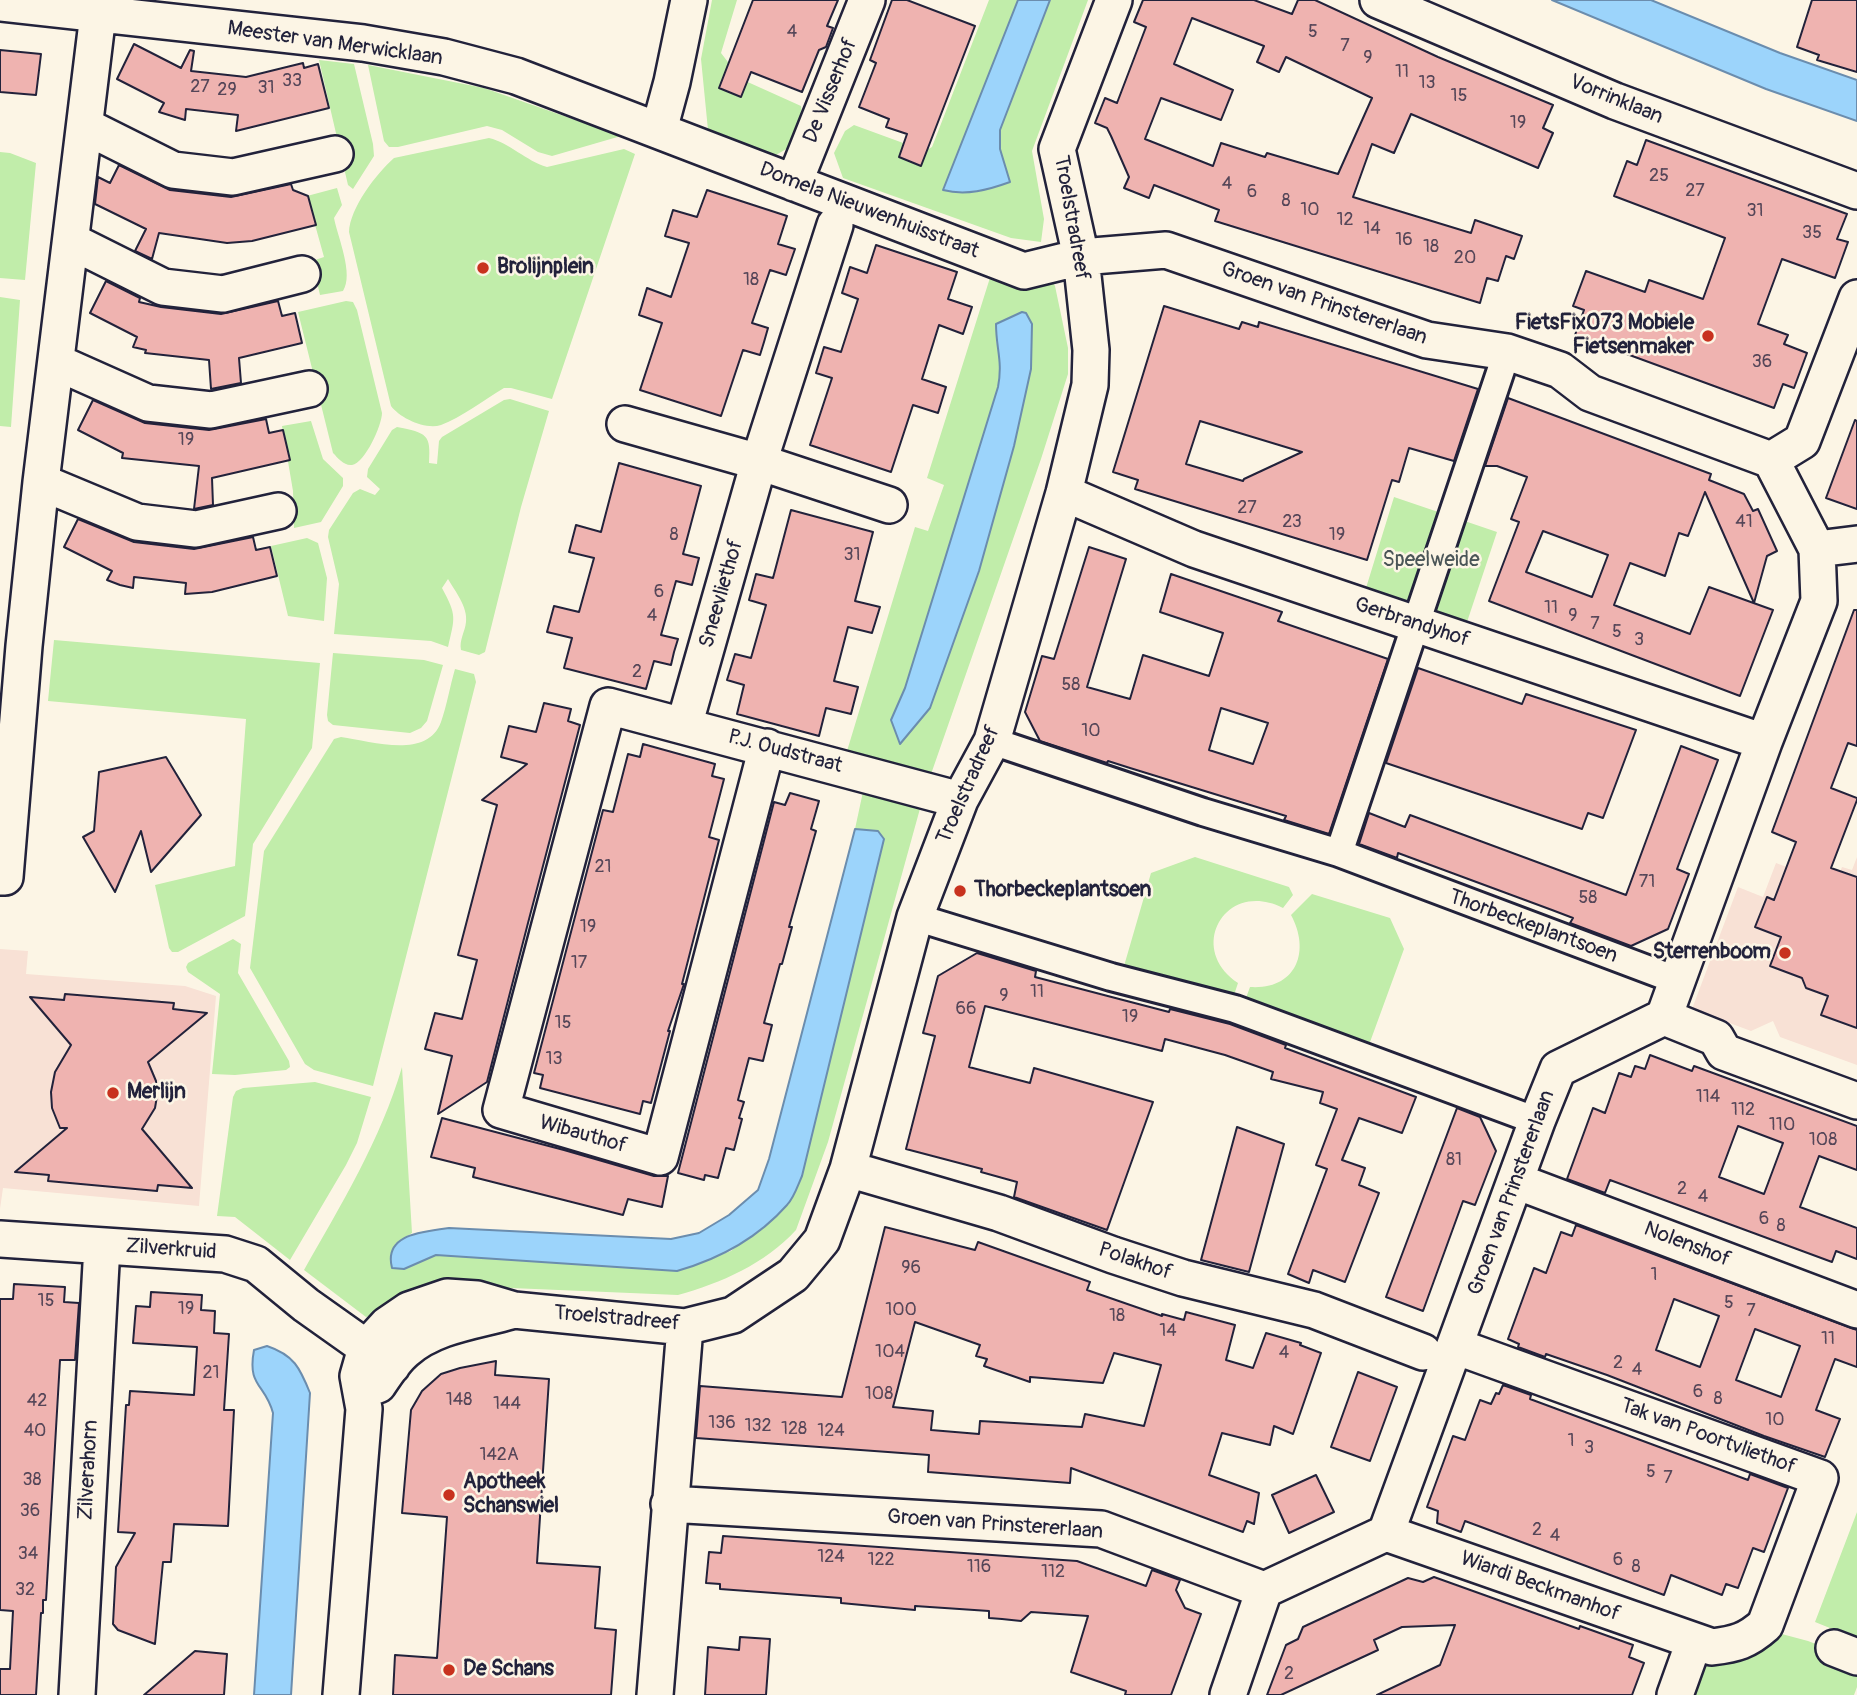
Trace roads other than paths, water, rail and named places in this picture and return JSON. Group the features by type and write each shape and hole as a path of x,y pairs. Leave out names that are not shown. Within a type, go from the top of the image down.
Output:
{"street":[{"path":"659,130 689,0"},
{"name":"De Visserhof","path":"794,183 867,0"},
{"name":"Troelstradreef","path":"379,1357 387,1325 409,1310 447,1297 477,1298 514,1310 685,1327 733,1315 793,1275 821,1240 848,1168 915,918 960,800 992,741 1064,493 1090,385 1091,350 1081,257 1057,149 1114,0"},
{"name":"Vorrinklaan","path":"1378,0 1615,101 1857,191"},
{"name":"Meester van Merwicklaan","path":"0,3 363,43 444,57 516,76 659,130"},
{"path":"0,877 5,877 15,588 41,482 98,14"},
{"path":"85,126 173,170 233,177 335,154"},
{"name":"Domela Nieuwenhuisstraat","path":"659,130 1024,271 1081,257"},
{"name":"Sneevliethof","path":"684,726 759,462 835,225"},
{"path":"71,241 163,287 223,294 302,274"},
{"name":"Groen van Prinstererlaan","path":"1081,257 1166,250 1427,340 1507,352 1560,370 1590,393 1771,460"},
{"path":"1857,298 1801,441 1771,460 1817,549 1819,601 1764,742 1664,1017 1716,1038 1724,1052 1857,1101"},
{"path":"1339,853 1507,352"},
{"path":"56,362 148,403 211,410 309,389"},
{"path":"625,424 759,462 889,505"},
{"path":"41,482 137,522 196,528 278,511"},
{"name":"Gerbrandyhof","path":"1064,493 1194,550 1764,742"},
{"path":"1817,549 1857,544"},
{"name":"P.J. Oudstraat","path":"608,706 960,800"},
{"name":"Wibauthof","path":"608,706 501,1110 660,1157 767,747"},
{"name":"Thorbeckeplantsoen","path":"992,741 1203,812 1339,853 1676,980"},
{"path":"915,918 1111,977 1235,1009 1537,1121"},
{"name":"Groen van Prinstererlaan","path":"1386,1532 1439,1349 1517,1181 1558,1069 1664,1017"},
{"name":"Polakhof","path":"848,1168 894,1184 999,1213 1183,1278 1314,1310 1439,1349"},
{"name":"Nolenshof","path":"1517,1181 1857,1310"},
{"name":"Zilverkruid","path":"0,1239 225,1254 256,1264 306,1305 379,1357"},
{"name":"Zilverahorn","path":"77,1695 102,1245"},
{"path":"655,1695 685,1327"},
{"name":"Tak van Poortvliethof","path":"1439,1349 1820,1478 1765,1625 1750,1638 1731,1644 1712,1647 1694,1642"},
{"path":"341,1695 365,1409 358,1377 379,1357"},
{"name":"Groen van Prinstererlaan","path":"669,1504 1101,1529 1264,1590"},
{"path":"1228,1695 1264,1590 1386,1532"},
{"name":"Wiardi Beckmanhof","path":"1386,1532 1694,1642"},
{"path":"1675,1695 1694,1642"}],"water":[{"path":"1018,0 1050,0 1000,130 1000,149 1010,182 977,191 943,190"},
{"path":"1552,0 1651,0 1780,53 1857,80 1857,121 1766,89"},
{"path":"1022,312 1026,313 1032,324 1031,369 1014,446 979,571 930,708 900,744 891,720 905,688 998,387 1000,362 996,324"},
{"path":"855,829 878,831 884,839 802,1176 792,1199 775,1217 750,1238 722,1254 677,1271 436,1255 404,1269 392,1268 391,1256 400,1241 418,1233 449,1228 671,1239 699,1233 729,1215 758,1190 769,1159"},
{"path":"267,1346 290,1358 303,1376 310,1393 291,1695 254,1695 273,1413 255,1378 252,1362 254,1350"}],"place":[{"name":"Brolijnplein","path":"483,268"},
{"name":"FietsFix073 Mobiele Fietsenmaker","path":"1708,336"},
{"name":"Thorbeckeplantsoen","path":"960,891"},
{"name":"Sterrenboom","path":"1785,953"},
{"name":"Merlijn","path":"113,1093"},
{"name":"Apotheek Schanswiel","path":"449,1495"},
{"name":"De Schans","path":"449,1670"}],"park label":[{"name":"Speelweide","path":"1431,561"}]}
